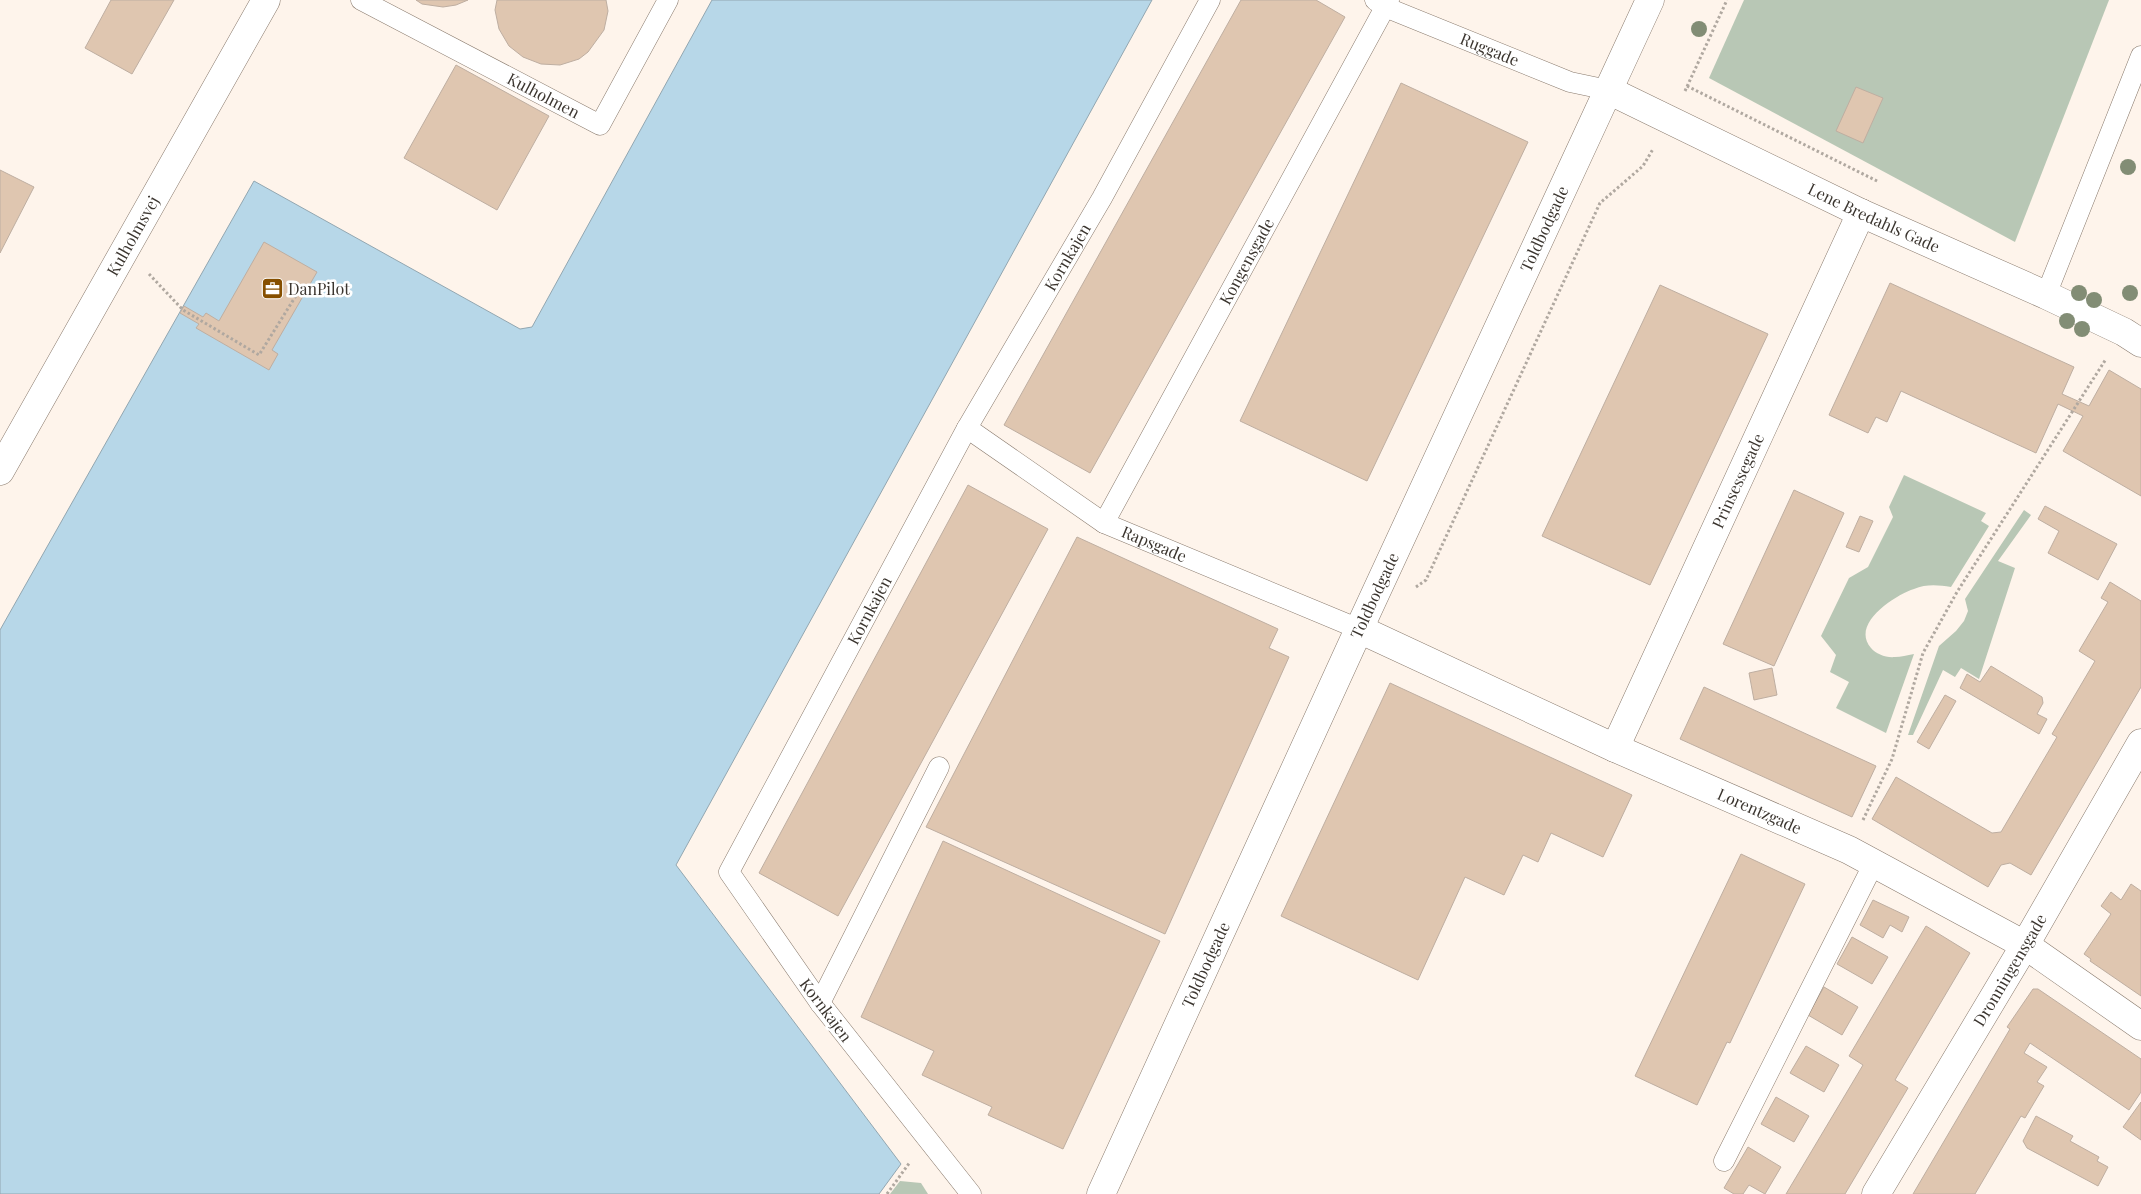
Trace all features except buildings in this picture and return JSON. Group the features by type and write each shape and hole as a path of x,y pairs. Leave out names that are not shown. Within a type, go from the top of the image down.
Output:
{"street":[{"name":"Kulholmsvej","path":"0,471 266,0"},
{"name":"Toldbodgade","path":"1101,1194 1359,629 1650,0"},
{"name":"Lene Bredahls Gade","path":"1608,90 1861,213 2046,295 2132,337"},
{"name":"Prinsessegade","path":"1615,748 1861,213"},
{"name":"Lorentzgade","path":"1359,629 1615,748 1849,850 2025,945 2141,1026"},
{"name":"Dronningensgade","path":"1876,1194 2025,945 2141,743"}],"lane":[{"name":"Kulholmen","path":"361,0 600,125 668,0"},
{"name":"Kornkajen","path":"971,1194 820,1003 729,872 967,428 1102,198 1210,0"},
{"name":"Ruggade","path":"1383,2 1570,82 1608,90"},
{"name":"Kongensgade","path":"1104,523 1383,2"},
{"path":"2046,295 2141,56"},
{"name":"Rapsgade","path":"967,428 1104,523 1359,629"},
{"path":"820,1003 939,767"},
{"path":"1724,1161 1874,863"}],"path":[{"path":"1411,591 1426,580 1600,203 1643,166 1687,86 1727,0"},
{"path":"1687,86 1880,183"},
{"path":"123,254 136,261 183,310 260,355 302,286"},
{"path":"1849,850 1892,759 1923,653 1957,592 2132,337"},
{"path":"887,1194 927,1138"}],"green space":[{"path":"1744,0 2109,0 2015,242 1709,78"},
{"path":"1904,475 1986,513 1981,521 1989,526 1951,587 1937,585 1919,587 1906,592 1887,604 1870,620 1866,630 1866,639 1871,648 1876,652 1892,657 1914,654 1886,733 1836,708 1849,682 1830,672 1836,655 1821,636 1849,578 1868,567 1893,517 1889,507"},
{"path":"2024,510 2031,515 1998,561 2015,568 1979,679 1961,668 1955,677 1943,670 1913,735 1908,735 1939,646 1964,621 1968,611 1965,599"},
{"path":"900,1181 921,1183 928,1194 890,1194"}],"water":[{"path":"712,0 1152,0 676,865 901,1164 879,1194 0,1194 0,630 254,181 520,329 532,327"}],"place":[{"name":"DanPilot","path":"272,289"}]}
